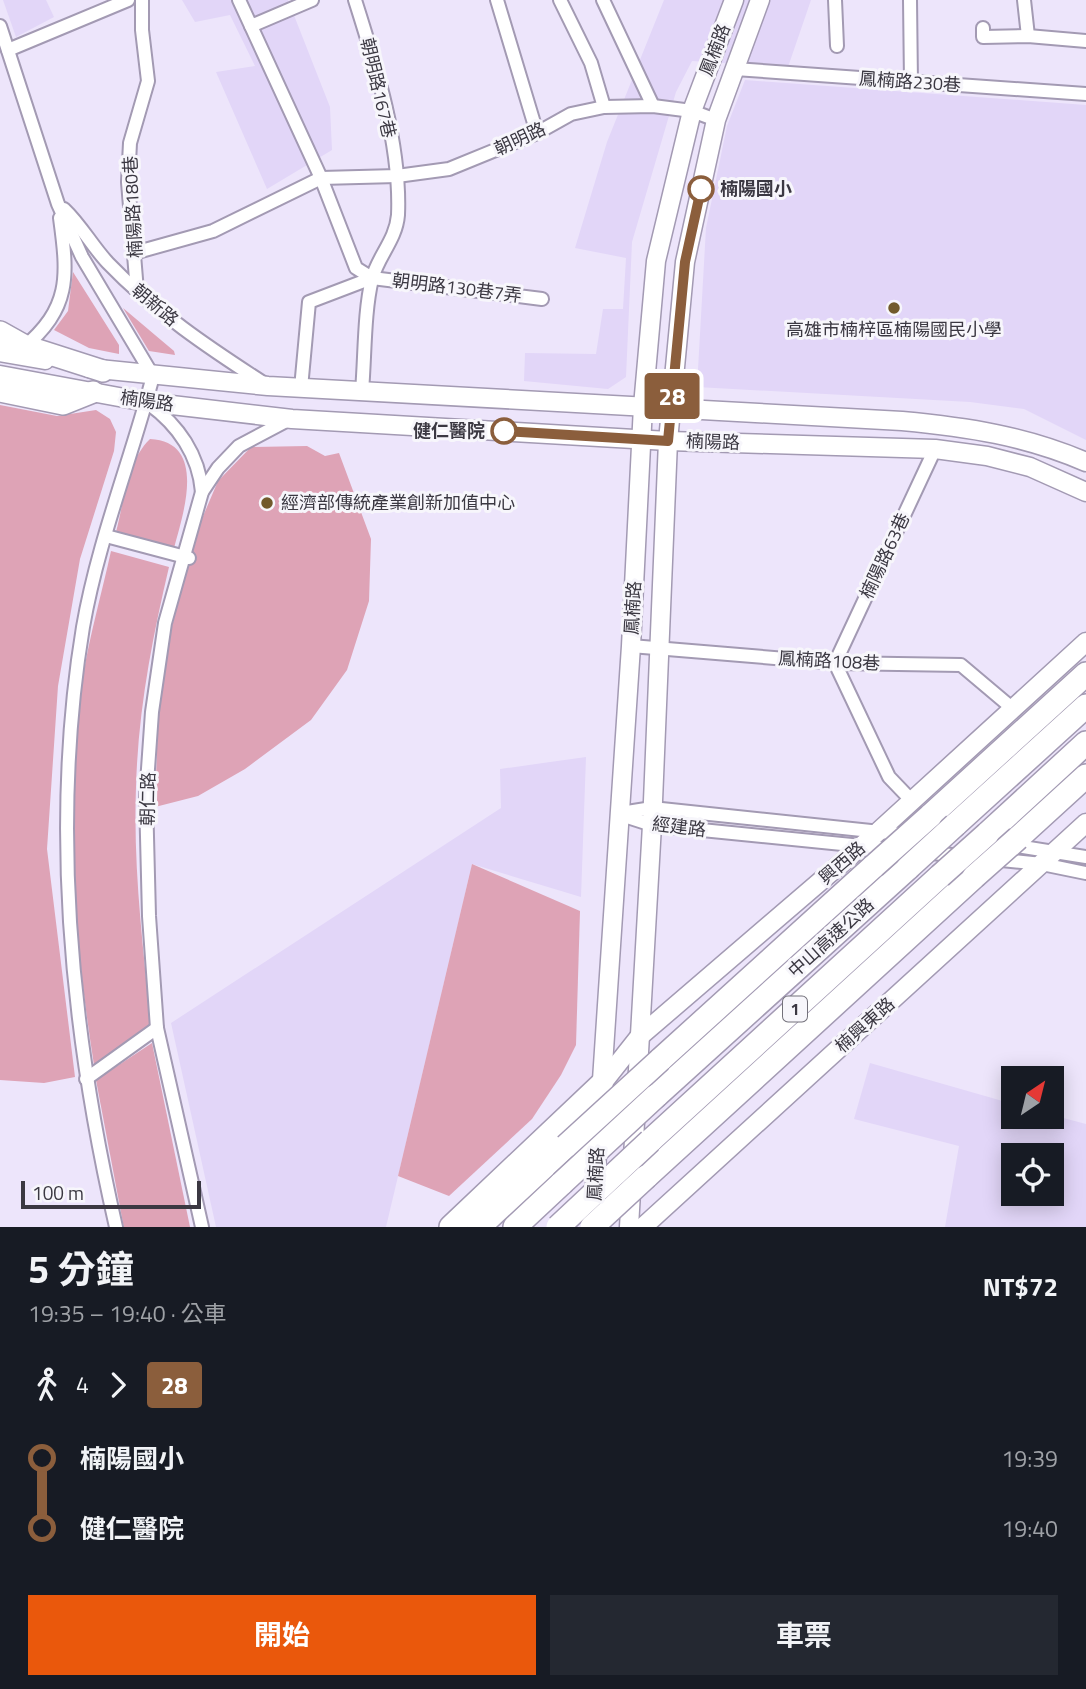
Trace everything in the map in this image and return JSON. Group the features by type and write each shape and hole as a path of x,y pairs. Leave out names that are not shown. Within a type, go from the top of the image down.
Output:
{"highway":[{"path":"479,1227 874,866 921,808 1086,674"},
{"name":"中山高速公路","path":"514,1227 1086,706"},
{"name":"中山高速公路","path":"558,1227 1086,743"},
{"path":"592,1227 1086,776"},
{"path":"452,1227 601,1085"}],"main road":[{"path":"0,332 13,351 103,370"},
{"path":"0,391 63,404 93,393"}],"street":[{"path":"8,50 128,0"},
{"name":"楠陽路180巷","path":"137,291 128,182 130,143 149,73 142,30 142,0"},
{"path":"239,0 321,178 355,268 372,278"},
{"path":"251,26 312,0"},
{"name":"朝明路167巷","path":"355,0 377,68 397,176 398,217 394,234 372,278"},
{"path":"497,0 537,133"},
{"path":"559,0 591,63 604,107"},
{"path":"603,0 653,106"},
{"name":"鳳楠路","path":"592,1227 631,646 643,406 656,261 692,111 734,0"},
{"name":"鳳楠路","path":"629,1227 652,817 668,441 685,262 716,120 760,0"},
{"path":"835,0 837,46"},
{"path":"910,0 911,82"},
{"path":"1024,0 1028,36"},
{"name":"朝新路","path":"0,26 58,204 82,257 153,376"},
{"path":"983,28 984,37 1028,36 1086,41"},
{"name":"鳳楠路230巷","path":"735,69 1086,94"},
{"name":"朝明路","path":"135,253 213,231 321,178 397,176 449,169 537,133 572,114 604,107 653,106 692,111 716,120"},
{"name":"朝新路","path":"58,204 78,223 106,261 137,291 207,346 268,386"},
{"name":"朝新路","path":"13,351 54,314 64,291 65,268 58,204"},
{"path":"301,388 307,306 311,300 372,278"},
{"path":"362,391 372,278"},
{"name":"朝明路130巷7弄","path":"372,278 542,299"},
{"name":"楠陽路","path":"103,370 268,386 889,420 994,432 1045,446 1086,463"},
{"name":"楠陽路","path":"0,375 146,402 292,419 668,441 935,449 987,456 1030,467 1086,492"},
{"path":"116,1227 86,1079 75,996 66,806 83,625 153,376"},
{"path":"146,402 166,416 180,433 194,456 202,492"},
{"name":"朝仁路","path":"202,1227 157,1028 149,916 146,797 152,712 165,623 186,557 202,492 218,468 239,446 292,419"},
{"name":"楠陽路63巷","path":"835,663 935,449"},
{"path":"106,536 186,557"},
{"name":"興西路","path":"601,1085 639,1037 879,831 921,808 1012,708 1086,642"},
{"name":"鳳楠路108巷","path":"631,646 835,663 961,666 1012,708"},
{"path":"835,663 889,777 921,808"},
{"name":"經建路","path":"618,814 879,831 1056,850 1086,857"},
{"name":"經建路","path":"652,817 861,846 1042,864 1086,873"},
{"name":"楠興東路","path":"643,1227 1086,822"},
{"path":"86,1079 157,1028"}],"shaded area":[{"path":"3,0 46,0 54,17 16,37"},
{"path":"182,0 288,0 330,107 332,150 267,189 216,72 255,66 230,15 195,22"},
{"path":"664,0 811,0 788,67 692,61 676,92 632,242 626,377 608,389 524,381 525,353 596,354 603,309 623,309 626,258 575,248 607,142"},
{"name":"高雄市楠梓區楠陽國民小學","path":"745,80 1086,105 1086,440 1024,409 970,402 697,387 706,228 727,126"},
{"path":"73,272 119,345 119,354 89,348 54,330 68,311"},
{"path":"123,308 174,351 175,355 149,351"},
{"path":"0,405 57,416 96,410 110,419 116,432 114,451 80,559 58,686 47,849 75,1077 44,1083 0,1080"},
{"path":"150,439 168,443 179,452 185,465 186,498 174,548 116,532 131,470 142,448"},
{"name":"經濟部傳統產業創新加值中心","path":"307,446 325,456 339,453 371,539 369,601 347,670 311,720 245,769 198,796 155,807 158,717 172,626 198,528 218,481 251,447"},
{"path":"111,551 169,567 147,676 136,787 137,877 151,1026 94,1065 76,920 73,773 83,676"},
{"path":"586,757 581,897 472,864 386,1227 216,1227 171,1023 501,808 500,769"},
{"path":"472,864 580,911 576,1045 561,1075 532,1119 449,1196 398,1176"},
{"path":"152,1043 190,1227 124,1227 123,1223 96,1080"},
{"path":"870,1063 1001,1101 1001,1129 1064,1129 1064,1118 1086,1124 1086,1227 945,1227 959,1146 854,1119"}],"bus line":[{"name":"28","path":"504,431 668,441 685,262 701,189"}],"place":[{"name":"楠陽國小","path":"701,189"},
{"name":"高雄市楠梓區楠陽國民小學","path":"894,308"},
{"name":"健仁醫院","path":"504,431"},
{"name":"經濟部傳統產業創新加值中心","path":"267,503"}]}
